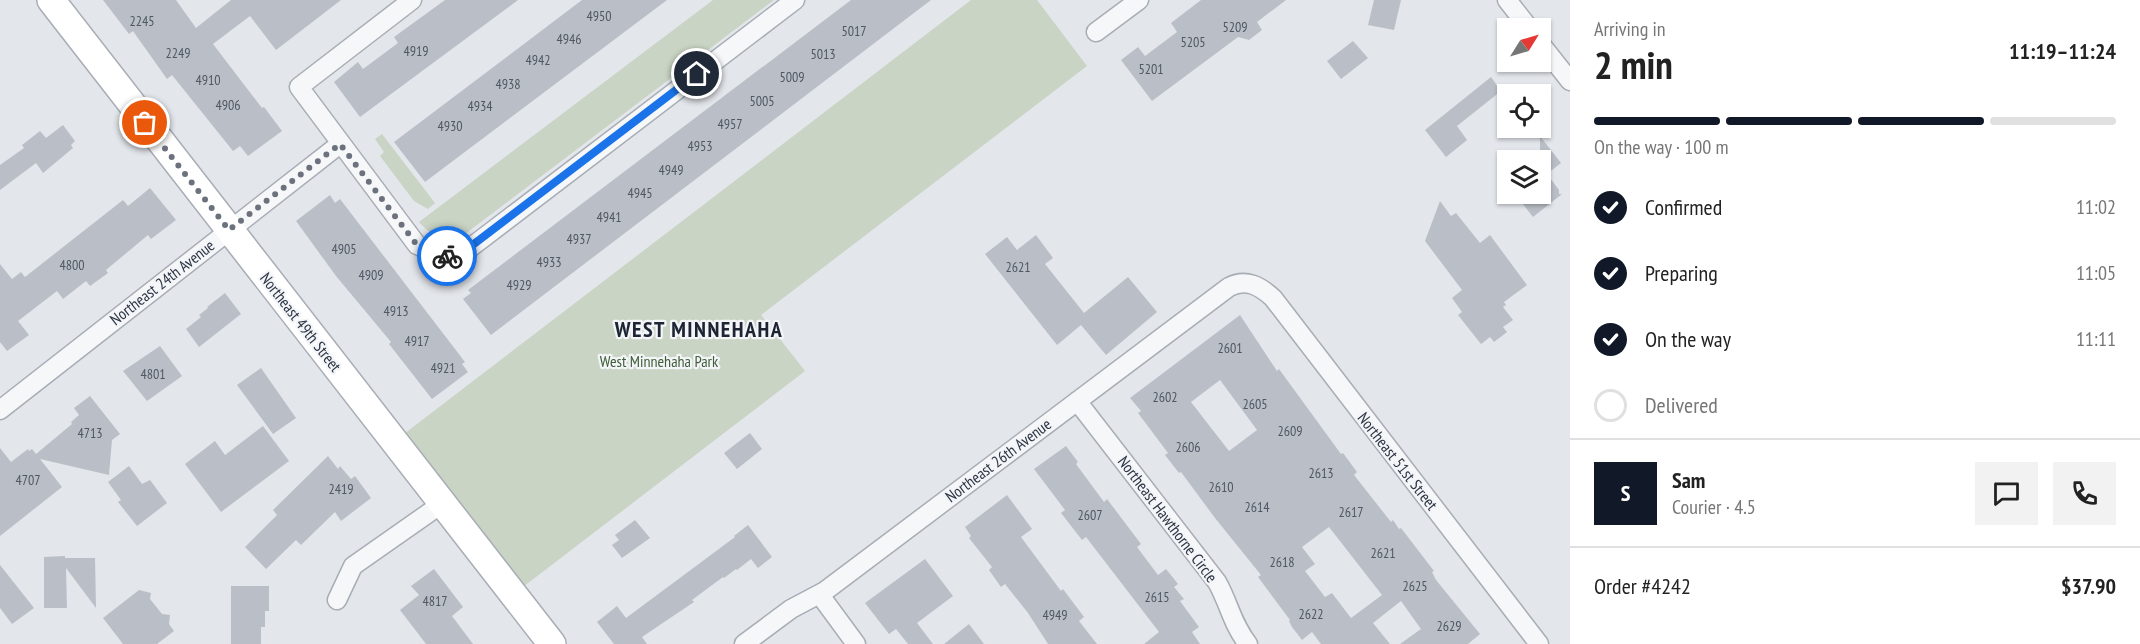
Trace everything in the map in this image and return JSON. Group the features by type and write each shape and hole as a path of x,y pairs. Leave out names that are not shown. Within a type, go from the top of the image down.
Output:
{"street":[{"name":"Northeast 49th Street","path":"51,0 552,644"},
{"path":"412,0 299,87 417,245 444,257 466,250 795,0"},
{"path":"1096,32 1139,0"},
{"path":"1507,0 1521,18"},
{"path":"1551,57 1570,81"},
{"name":"Northeast 24th Avenue","path":"0,410 340,144"},
{"name":"Northeast 26th Avenue","path":"744,644 791,609 820,595 1228,287 1238,283 1253,284"},
{"name":"Northeast 51st Street","path":"1253,284 1273,298 1539,644"},
{"name":"Northeast Hawthorne Circle","path":"1077,400 1217,582 1224,594 1235,625 1248,644"},
{"path":"337,600 353,566 443,503"},
{"path":"820,595 856,644"}],"green space":[{"path":"713,0 774,0 465,234 452,238 440,237 419,222"},
{"name":"West Minnehaha Park","path":"971,0 1037,0 1087,66 761,315 805,371 519,590 400,437"},
{"path":"382,134 435,203 428,209 414,201 380,156 384,152 375,139"}],"building":[{"path":"103,0 176,0 196,28 231,0 341,0 276,50 250,16 213,44 282,131 248,156 240,146 233,151 172,75 167,79 133,31 129,34"},
{"path":"445,0 518,0 360,117 334,82 358,62 363,69 398,43 394,37"},
{"path":"582,0 667,0 425,182 394,142"},
{"path":"851,0 931,0 491,335 463,299 471,293 468,290"},
{"path":"1201,0 1286,0 1257,22 1262,30 1249,40 1238,37 1152,101 1121,60 1138,47 1145,56 1177,32 1171,23"},
{"path":"1374,0 1401,0 1394,30 1368,25"},
{"path":"1353,41 1368,58 1341,79 1327,61"},
{"path":"1491,77 1497,85 1497,94 1457,126 1467,140 1446,157 1425,130"},
{"path":"63,125 75,141 71,145 73,148 43,173 36,163 0,190 0,165 24,148 22,145 40,131 46,138"},
{"path":"1540,138 1542,138 1551,150 1540,150"},
{"path":"1551,150 1561,163 1551,171"},
{"path":"1551,179 1559,190 1559,194 1562,194 1551,203"},
{"path":"150,188 176,220 151,239 148,235 106,270 108,273 90,286 86,281 63,299 57,291 18,321 29,335 7,351 0,342 0,264 12,279 21,272 25,277 123,200 128,206"},
{"path":"330,195 335,203 340,199 465,362 462,364 468,372 432,399 389,344 391,342 336,276 296,221"},
{"path":"1440,201 1451,216 1456,213 1480,243 1490,235 1527,285 1504,302 1506,305 1503,307 1513,320 1503,327 1507,332 1494,342 1490,337 1481,344 1458,315 1462,312 1452,298 1462,290 1425,241"},
{"path":"1523,204 1549,204 1533,217"},
{"path":"1036,235 1053,258 1045,264 1084,313 1128,277 1157,312 1106,355 1081,325 1057,345 985,254 1007,237 1017,250"},
{"path":"225,293 241,314 199,347 186,329 201,317 199,315 207,307"},
{"path":"1240,315 1277,371 1279,369 1341,454 1343,453 1357,472 1354,475 1391,522 1393,520 1399,529 1401,528 1434,571 1432,572 1436,580 1480,634 1468,644 1400,644 1421,629 1401,601 1373,623 1390,644 1321,644 1312,632 1302,640 1258,577 1261,575 1181,472 1179,473 1165,455 1168,453 1138,413 1141,411 1130,398","holes":["1220,380 1257,430 1229,451 1191,402","1329,527 1382,595 1351,618 1332,593 1325,597 1305,571 1315,564 1302,547"]},
{"path":"160,346 182,376 147,401 123,371"},
{"path":"261,368 296,418 273,434 237,385"},
{"path":"90,396 120,434 112,440 109,475 40,459 62,487 0,536 0,448 11,462 28,449 29,451 32,449 36,454 72,424 71,422 79,415 74,408"},
{"path":"263,426 289,461 221,512 185,464 215,441 225,455"},
{"path":"750,433 762,449 737,469 724,453"},
{"path":"1066,446 1078,462 1076,464 1104,502 1107,499 1141,544 1137,547 1158,575 1166,569 1178,584 1174,587 1184,599 1180,601 1199,627 1192,632 1200,644 1144,644 1159,632 1086,537 1082,540 1061,513 1065,510 1034,469"},
{"path":"328,456 338,469 340,466 351,479 355,476 371,498 341,521 335,512 301,545 296,540 266,569 245,547 277,515 273,510"},
{"path":"129,466 142,484 150,480 167,503 137,526 118,502 121,500 108,482"},
{"path":"1007,495 1032,529 1021,537 1061,591 1063,589 1084,617 1079,621 1097,644 1048,644 1028,613 1005,584 1001,587 989,570 992,567 969,538 971,536 965,527"},
{"path":"635,520 650,538 622,558 612,545 619,540 615,535"},
{"path":"748,525 772,557 758,568 751,559 723,577 692,600 694,602 642,637 647,644 614,644 597,622 617,606 626,618"},
{"path":"65,556 65,558 95,558 96,608 66,568 67,608 44,608 44,557"},
{"path":"925,559 953,596 917,623 933,644 908,644 896,629 889,634 865,603"},
{"path":"0,565 34,608 12,624 0,608"},
{"path":"434,569 463,607 452,616 473,644 426,644 400,610 419,595 411,586"},
{"path":"231,586 269,586 269,611 265,611 265,627 261,627 261,644 231,644"},
{"path":"139,590 151,593 150,599 162,614 170,615 169,624 174,631 157,644 123,644 103,618"},
{"path":"969,624 984,644 944,644"}],"way so far":[{"path":"145,123 229,230 340,144 417,245 444,257 447,256"}],"district":[{"name":"WEST MINNEHAHA","path":"699,329"}],"route":[{"path":"447,256 466,250 697,74"}]}
